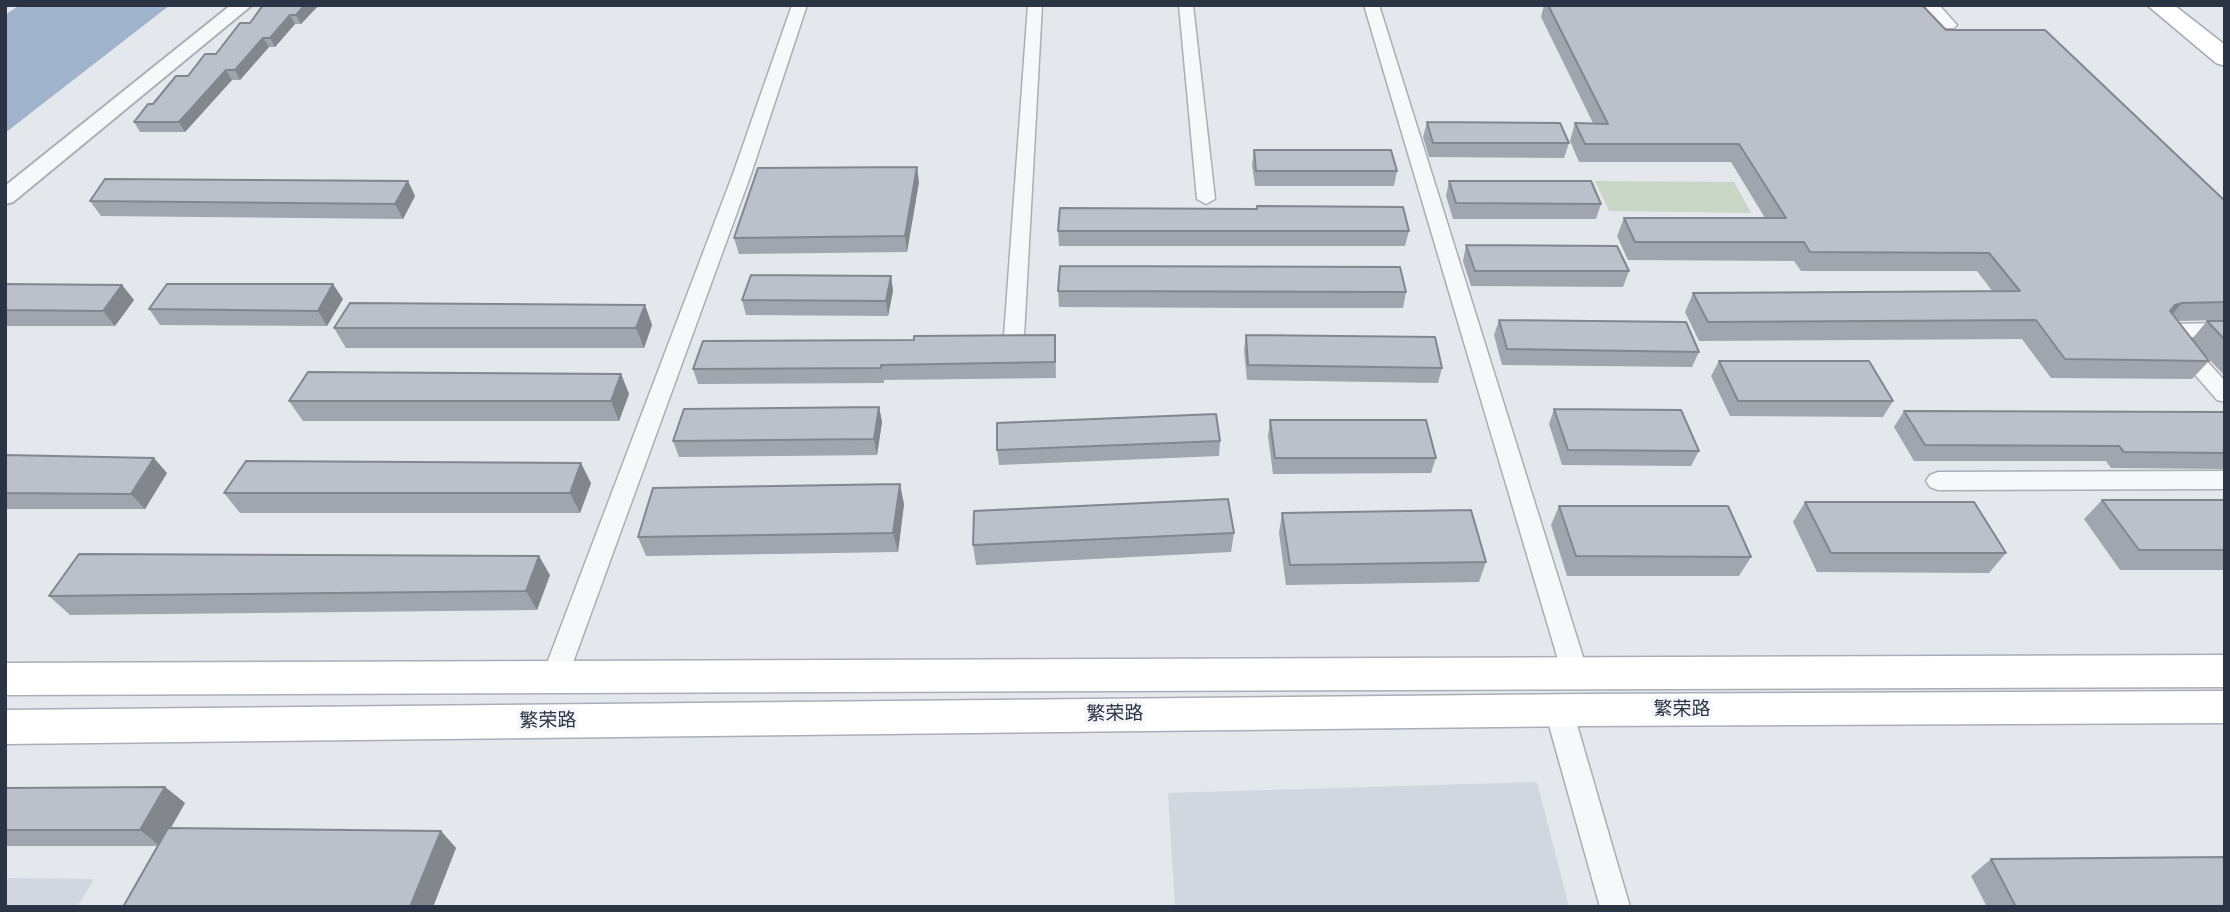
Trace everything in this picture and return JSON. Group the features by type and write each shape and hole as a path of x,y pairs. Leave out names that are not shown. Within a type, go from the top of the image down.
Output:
{"main road":[{"path":"2159,5 2225,58"},
{"path":"2184,5 2225,37"},
{"name":"繁荣路","path":"5,678 554,679 2225,671"},
{"name":"繁荣路","path":"9,732 1559,710 2225,707"}],"street":[{"path":"5,197 243,5"},
{"path":"554,679 737,187 800,5"},
{"path":"1014,336 1035,5"},
{"path":"1186,5 1206,199"},
{"path":"1371,5 1575,673"},
{"path":"1930,5 1950,25"},
{"path":"2225,330 2167,331 2225,395"},
{"path":"1938,481 2225,480"},
{"path":"1559,710 1615,907"}],"shaded area":[{"path":"1537,782 1569,907 1175,907 1168,793"},
{"path":"5,878 94,879 77,907 5,907"}],"green space":[{"path":"1595,181 1734,182 1751,213 1609,211"}],"water":[{"path":"20,5 170,5 5,133 5,15"}],"building":[{"path":"263,5 305,5 296,15 290,15 270,38 263,38 235,70 226,70 179,122 134,122 176,76 188,76 205,54 216,54 240,23 250,23"},
{"path":"1548,5 1922,5 1946,30 2045,30 2225,201 2225,302 2182,303 2175,305 2170,311 2209,361 2065,359 2036,320 1708,322 1693,293 2020,291 1989,253 1810,252 1804,242 1635,242 1624,218 1786,218 1739,144 1585,144 1575,123 1608,124"},
{"path":"1427,122 1560,123 1569,143 1433,143"},
{"path":"1254,150 1391,150 1397,171 1256,171"},
{"path":"917,167 905,236 734,238 758,168"},
{"path":"105,179 408,181 395,204 90,201"},
{"path":"1449,181 1591,181 1601,204 1456,203"},
{"path":"1257,206 1403,207 1409,231 1058,231 1060,208 1257,209"},
{"path":"1466,245 1617,246 1629,271 1475,271"},
{"path":"1060,266 1400,267 1406,292 1058,291"},
{"path":"751,275 891,276 886,301 742,300"},
{"path":"5,284 122,285 103,311 5,310"},
{"path":"167,284 333,284 318,311 149,309"},
{"path":"350,303 645,305 636,328 334,328"},
{"path":"1499,320 1686,322 1699,352 1507,349"},
{"path":"2207,321 2225,321 2225,340"},
{"path":"1055,335 1055,362 881,365 881,368 693,369 703,341 914,340 914,336"},
{"path":"1246,335 1435,337 1442,368 1248,365"},
{"path":"1719,361 1869,361 1893,401 1738,401"},
{"path":"308,372 621,374 611,401 289,401"},
{"path":"879,407 874,439 673,441 684,409"},
{"path":"1554,409 1681,410 1699,451 1568,450"},
{"path":"1904,411 2225,412 2225,453 2124,452 2119,446 1925,445"},
{"path":"1216,414 1220,441 997,450 997,423"},
{"path":"1270,420 1426,420 1436,458 1275,458"},
{"path":"5,455 154,458 131,494 5,493"},
{"path":"246,461 581,463 570,493 224,493"},
{"path":"900,484 893,533 638,537 653,488"},
{"path":"1228,499 1234,533 973,545 974,511"},
{"path":"2102,500 2225,500 2225,550 2139,550"},
{"path":"1805,502 1974,502 2006,553 1831,553"},
{"path":"1559,506 1728,506 1751,557 1576,556"},
{"path":"1471,510 1486,562 1290,565 1282,513"},
{"path":"79,554 539,556 526,591 49,596"},
{"path":"165,787 140,830 5,830 5,788"},
{"path":"168,828 441,831 410,907 123,907"},
{"path":"2225,857 2225,907 2016,907 1991,859"}]}
